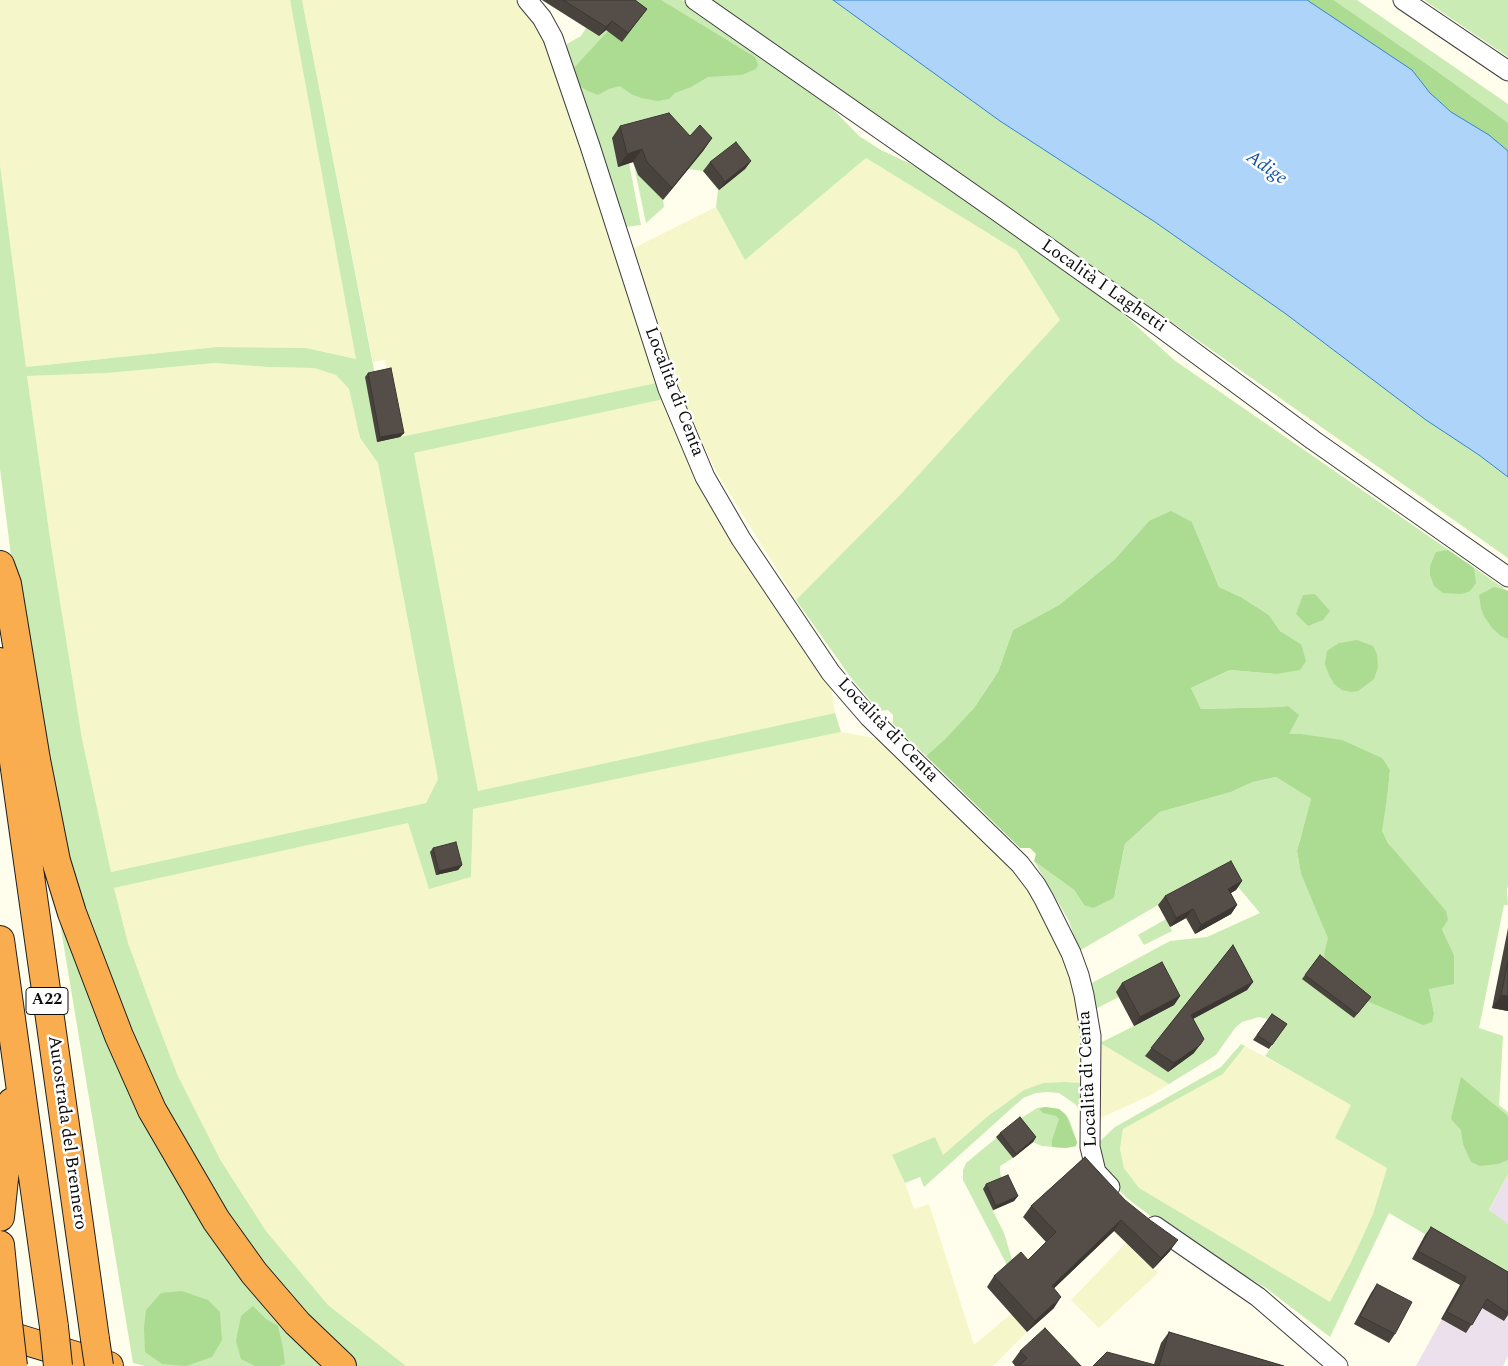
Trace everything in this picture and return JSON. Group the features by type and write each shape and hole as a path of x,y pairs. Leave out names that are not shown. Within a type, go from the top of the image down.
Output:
{"highway":[{"path":"0,565 7,584 36,760 56,861 72,912 119,1036 152,1110 216,1220 254,1273 297,1323 342,1366"},
{"name":"Autostrada del Brennero","path":"0,662 99,1366"},
{"name":"A22","path":"0,940 58,1366"},
{"path":"0,1217 16,1058"},
{"path":"0,1245 3,1324 13,1366"},
{"path":"3,1324 109,1366"},
{"path":"0,1357 31,1366"}],"street":[{"name":"Località di Centa","path":"527,0 542,18 554,38 668,389 706,476 741,539 831,673 869,718 1020,864 1036,885 1071,953 1084,995 1091,1036 1090,1147 1099,1176 1126,1202"},
{"name":"Località I Laghetti","path":"695,0 1160,327 1312,440 1508,577"},
{"path":"1403,0 1508,71"},
{"path":"1143,1217 1258,1297 1338,1366"}],"shaded area":[{"path":"1508,1174 1508,1356 1503,1366 1416,1366 1473,1263 1474,1240"}],"green space":[{"path":"0,0 290,0 357,359 306,348 217,347 26,367 0,165"},
{"path":"290,0 302,0 375,375 377,442 656,383 664,399 414,453 478,791 835,713 841,732 473,809 471,877 429,889 408,823 114,888 128,943 178,1076 221,1161 266,1231 328,1305 406,1366 353,1366 307,1326 173,1142 78,909 20,626 0,469 0,165 26,367 217,347 306,348 356,359","holes":["215,363 314,368 336,375 349,389 360,438 378,463 438,779 426,803 111,872 82,739 51,545 27,376 107,373"]},
{"path":"302,0 515,0 532,16 557,65 583,158 656,383 400,437 385,360 373,362"},
{"path":"603,0 682,0 823,99 859,136 881,150 932,174 1108,300 1174,360 1508,591 1508,905 1504,905 1479,1028 1503,1036 1499,1105 1508,1112 1508,1174 1489,1210 1508,1224 1508,1283 1389,1213 1330,1337 1266,1288 1161,1224 1128,1199 1113,1184 1105,1171 1099,1142 1115,1127 1221,1067 1241,1044 1245,1046 1223,1074 1123,1129 1120,1149 1124,1168 1139,1188 1330,1302 1373,1214 1387,1168 1335,1138 1351,1105 1265,1056 1284,1029 1268,1019 1259,1017 1242,1022 1235,1028 1216,1055 1169,1084 1100,1043 1134,1026 1119,997 1093,1010 1088,984 1170,941 1207,937 1260,913 1224,870 1158,905 1079,951 1069,921 1034,861 1074,890 1084,905 1114,898 1125,844 1160,812 1231,792 1253,782 1276,777 1311,799 1297,851 1301,874 1329,938 1324,954 1434,1013 1429,989 1454,955 1442,929 1381,831 1390,770 1301,734 1288,734 1288,706 1201,709 1191,688 1230,670 1276,674 1301,644 1280,631 1269,615 1241,597 1219,587 1192,522 1149,521 1114,560 1059,605 1013,630 998,672 974,708 926,756 893,724 893,715 888,710 879,711 851,678 796,600 902,493 1060,320 1017,251 866,158 745,260 716,207 718,190 703,171 688,169 694,162 660,126 629,163 641,225 625,227 567,53 567,44 581,36"},
{"path":"631,0 661,0 755,57 758,65 756,69 742,75 708,77 691,87 675,93 669,99 658,101 641,98 620,86 598,95 588,91 578,85 572,70 608,31"},
{"path":"706,0 833,0 1000,121 1155,222 1286,314 1426,420 1479,455 1508,477 1508,558 1126,290"},
{"path":"1307,0 1357,0 1508,104 1508,151 1412,70"},
{"path":"1307,0 1333,0 1508,123 1508,151 1489,135 1451,112 1430,93 1412,70"},
{"path":"1424,0 1508,0 1508,57"},
{"path":"866,158 1017,251 1061,321 902,493 796,600 717,473 688,412 659,333 634,248 716,207 745,260"},
{"path":"633,161 638,175 663,200 664,207 646,223"},
{"path":"215,363 314,368 336,375 349,389 360,438 378,463 438,779 426,803 111,872 82,739 51,545 27,376 107,373"},
{"path":"664,399 745,561 807,656 831,686 835,713 478,791 414,453"},
{"path":"1171,511 1192,522 1219,587 1241,597 1269,615 1280,631 1301,644 1306,661 1300,670 1276,674 1230,670 1191,688 1201,709 1288,706 1299,715 1289,734 1342,740 1382,758 1390,770 1382,831 1388,843 1446,911 1448,920 1442,929 1454,955 1454,984 1429,989 1434,1013 1432,1022 1423,1025 1367,1001 1327,968 1324,954 1328,938 1301,874 1297,851 1311,799 1276,777 1253,782 1231,792 1160,812 1125,844 1114,898 1093,908 1084,905 1074,890 1034,861 1036,854 1030,848 1020,848 926,756 974,708 998,672 1013,630 1059,605 1114,560 1149,521"},
{"path":"1448,550 1474,568 1476,583 1470,591 1460,594 1443,593 1434,586 1430,575 1430,566 1436,552"},
{"path":"1494,587 1508,591 1508,639 1492,628 1481,608 1479,595"},
{"path":"1315,594 1330,611 1323,620 1308,626 1296,614 1303,595"},
{"path":"1357,640 1373,646 1377,654 1378,667 1374,679 1358,691 1352,692 1342,690 1334,684 1325,664 1327,651 1339,643"},
{"path":"841,732 880,739 998,853 1027,886 1077,991 1080,1010 1082,1083 1043,1083 1024,1090 988,1116 943,1155 905,1183 914,1209 929,1204 974,1345 1011,1314 1027,1332 993,1366 406,1366 328,1305 266,1231 221,1161 178,1076 128,943 114,888 408,823 429,888 471,877 473,809"},
{"path":"1166,919 1172,931 1144,945 1138,935"},
{"path":"60,923 117,1055 327,1366 145,1366 133,1363"},
{"path":"1100,1043 1169,1084 1151,1095 1100,1118"},
{"path":"1245,1046 1352,1105 1335,1138 1387,1168 1373,1214 1330,1303 1138,1188 1124,1168 1120,1149 1123,1129 1223,1074"},
{"path":"1461,1077 1508,1116 1508,1160 1498,1164 1480,1166 1471,1162 1463,1144 1461,1130 1451,1119"},
{"path":"1043,1083 1082,1083 1081,1112 1075,1104 1059,1093 1036,1093 1023,1098 924,1187 920,1177 905,1183 892,1155 935,1137 943,1155 988,1116 1024,1090"},
{"path":"1045,1107 1059,1109 1066,1115 1077,1142 1076,1146 1066,1148 1052,1147 1052,1140 1059,1119 1056,1116 1043,1113 1039,1109"},
{"path":"1037,1108 1059,1109 1065,1114 1069,1119 1077,1142 1076,1146 1066,1148 1042,1146 1033,1142 1000,1166 1002,1180 1005,1179 1014,1201 993,1211 1004,1233 1013,1263 1008,1267 963,1180 963,1170 966,1163 1017,1121"},
{"path":"1126,1243 1158,1273 1099,1328 1071,1300"},
{"path":"182,1291 208,1300 220,1312 222,1340 212,1357 186,1366 162,1364 145,1352 144,1328 146,1310 161,1293"},
{"path":"253,1306 266,1319 278,1326 285,1364 279,1366 255,1366 241,1359 236,1341 241,1316"}],"water":[{"name":"Adige","path":"833,0 1307,0 1412,70 1430,93 1451,112 1489,135 1508,151 1508,477 1479,455 1426,420 1286,314 1155,222 1000,121"}],"building":[{"path":"563,0 635,0 647,9 628,33 612,21 606,27"},
{"path":"669,113 690,136 700,125 712,138 672,188 647,162 642,149 627,154 620,126"},
{"path":"736,142 751,161 725,182 710,162"},
{"path":"391,368 404,433 380,437 368,373"},
{"path":"456,842 462,865 439,871 433,848"},
{"path":"1231,861 1242,881 1228,889 1237,905 1201,925 1193,909 1176,918 1165,896"},
{"path":"1233,945 1253,982 1191,1015 1204,1039 1200,1045 1174,1063 1151,1048"},
{"path":"1320,955 1371,997 1357,1014 1305,975"},
{"path":"1508,961 1508,996 1501,995"},
{"path":"1162,962 1180,996 1140,1017 1122,983"},
{"path":"1272,1014 1287,1024 1272,1045 1257,1035"},
{"path":"1020,1117 1036,1137 1016,1154 1000,1133"},
{"path":"1085,1157 1125,1200 1178,1240 1161,1258 1121,1220 1052,1286 1061,1297 1035,1321 994,1276 1021,1252 1028,1260 1056,1232 1031,1206"},
{"path":"1008,1175 1018,1196 996,1206 986,1184"},
{"path":"1431,1227 1508,1272 1508,1313 1487,1299 1472,1325 1447,1312 1466,1277 1418,1251"},
{"path":"1377,1284 1412,1302 1395,1334 1360,1316"},
{"path":"1045,1328 1081,1366 1019,1366 1027,1358 1020,1351"},
{"path":"1169,1332 1284,1366 1159,1366"},
{"path":"1107,1352 1159,1366 1093,1366"}]}
